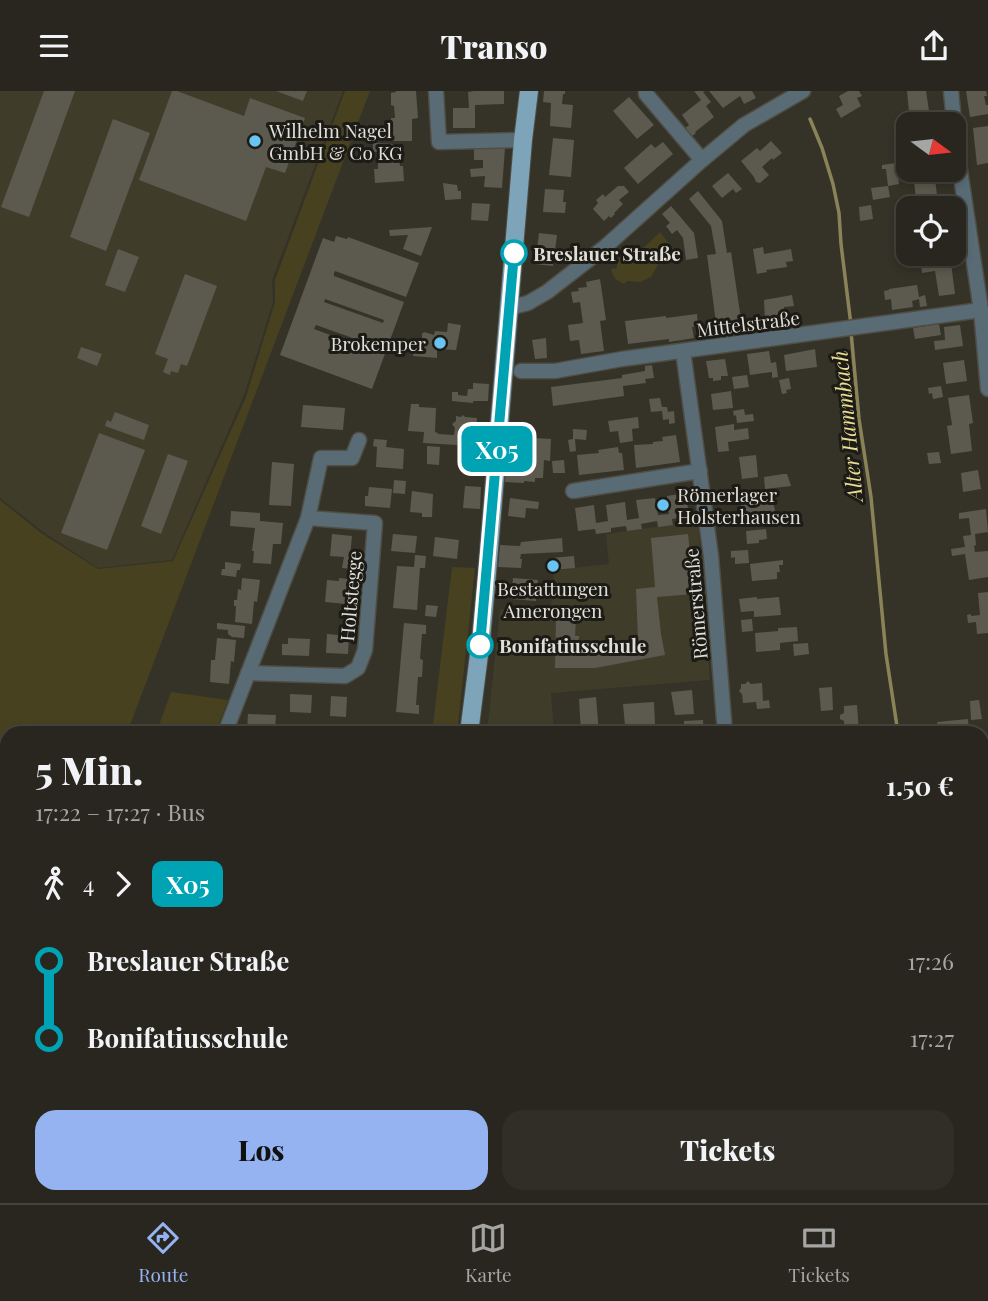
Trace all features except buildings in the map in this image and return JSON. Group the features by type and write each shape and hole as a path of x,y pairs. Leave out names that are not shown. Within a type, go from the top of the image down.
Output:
{"main road":[{"path":"469,726 481,639 529,91"}],"street":[{"path":"436,91 439,142 523,139"},
{"path":"646,91 702,160"},
{"path":"509,308 528,303 548,292 605,247 744,125 803,91"},
{"path":"951,91 956,143 982,275 981,310 988,389"},
{"name":"Mittelstraße","path":"521,371 555,371 622,359 981,310"},
{"name":"Römerstraße","path":"683,351 711,557 724,726"},
{"path":"228,726 309,518 321,457 352,458 359,440"},
{"path":"573,491 700,471"},
{"name":"Holtstegge","path":"248,673 345,676 358,668 365,650 375,523 309,518"}],"shaded area":[{"path":"0,91 343,91 272,280 273,302 244,395 172,560 98,568 42,531 0,498"},
{"path":"345,91 370,91 130,726 0,726 0,500 41,533 98,569 173,561 246,397 275,302 275,280"},
{"path":"660,232 674,250 671,256 660,261 651,277 640,282 627,281 624,284 615,278 611,269 617,268 617,261 629,250 635,256"},
{"name":"Bonifatiusschule","path":"698,521 710,680 551,693 553,726 488,726 500,609 542,614 546,612 551,608 554,570 609,564 606,534"},
{"path":"452,567 475,568 458,726 433,726"},
{"path":"171,692 228,700 218,726 159,726"}],"waterway":[{"name":"Alter Hammbach","path":"810,119 822,148 839,213 851,325"},
{"name":"Alter Hammbach","path":"851,332 886,654 897,726"}],"bus line":[{"name":"X05","path":"480,645 514,253"}],"place":[{"name":"Wilhelm Nagel GmbH & Co KG","path":"255,141"},
{"name":"Breslauer Straße","path":"514,253"},
{"name":"Brokemper","path":"440,343"},
{"name":"Römerlager Holsterhausen","path":"663,505"},
{"name":"Bestattungen Amerongen","path":"553,566"},
{"name":"Bonifatiusschule","path":"480,645"}]}
